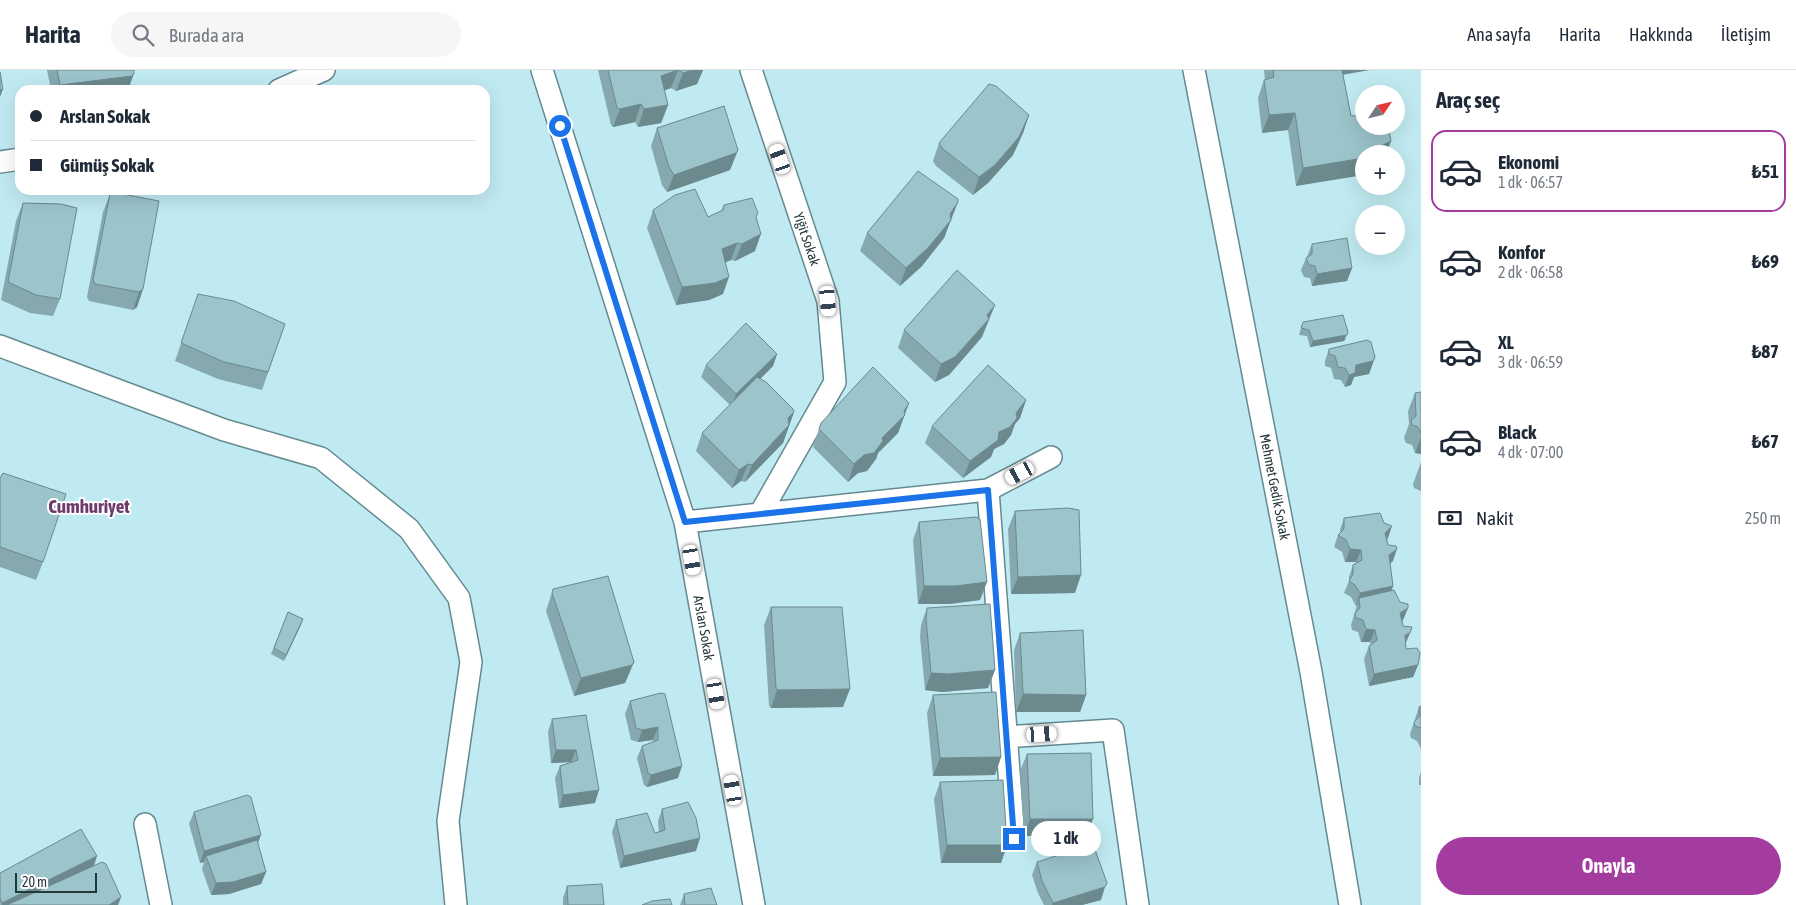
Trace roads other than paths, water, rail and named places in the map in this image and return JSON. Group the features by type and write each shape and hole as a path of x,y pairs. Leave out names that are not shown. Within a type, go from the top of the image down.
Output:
{"street":[{"path":"290,85 324,70"},
{"name":"Arslan Sokak","path":"542,70 685,522 754,905"},
{"name":"Yiğit Sokak","path":"751,70 828,301 835,382 760,514"},
{"name":"Mehmet Gedik Sokak","path":"1194,70 1311,672 1350,905"},
{"path":"0,162 15,160"},
{"path":"0,346 224,430 322,458 409,529 460,598 470,662 448,821 456,905"},
{"path":"685,522 988,490 1051,457"},
{"path":"988,490 1014,839"},
{"path":"1006,737 1113,730 1138,905"},
{"path":"145,824 161,905"}],"district":[{"name":"Cumhuriyet","path":"89,506"}]}
